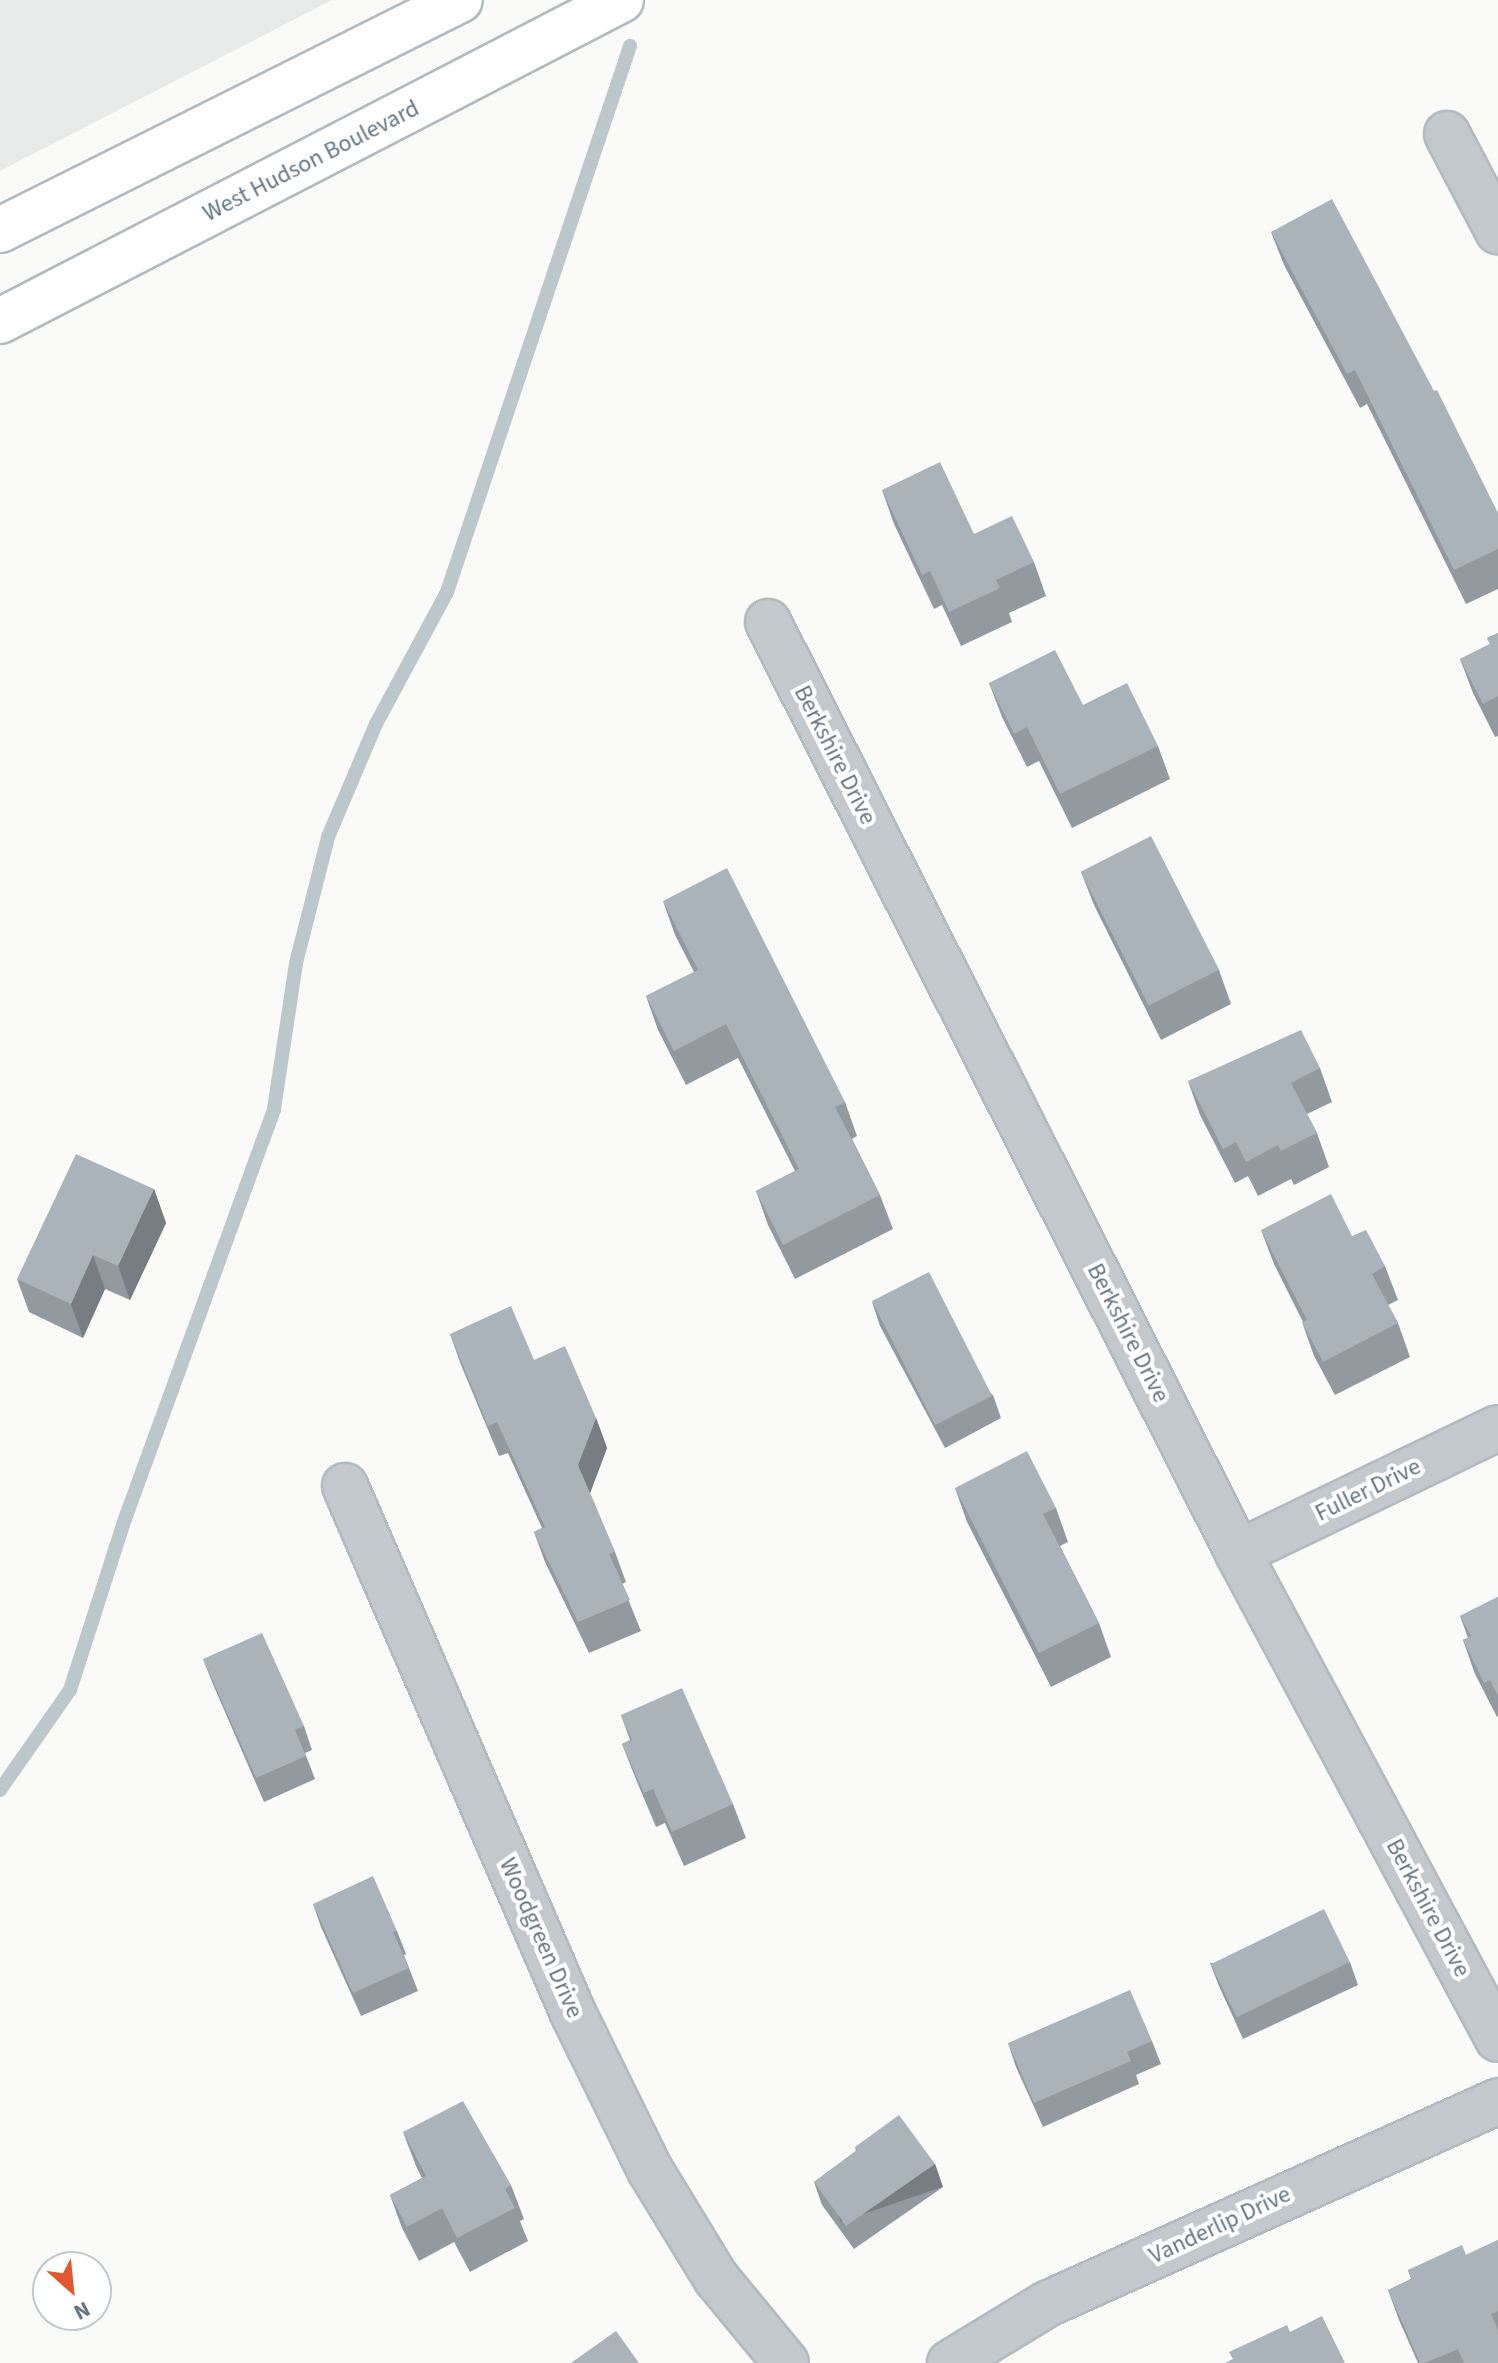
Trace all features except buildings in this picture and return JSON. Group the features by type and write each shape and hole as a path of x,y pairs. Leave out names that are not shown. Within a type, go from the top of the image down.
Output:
{"main road":[{"path":"0,230 460,0"},
{"name":"West Hudson Boulevard","path":"0,321 621,0"}],"street":[{"path":"1447,134 1498,231"},
{"name":"Berkshire Drive","path":"768,622 1238,1553 1498,2039"},
{"name":"Fuller Drive","path":"1238,1553 1498,1428"},
{"name":"Woodgreen Drive","path":"345,1486 573,2013 650,2170 716,2278 786,2363"},
{"name":"Vanderlip Drive","path":"950,2363 1047,2304 1498,2101"}],"shaded area":[{"path":"0,0 332,0 0,171"}],"waterway":[{"path":"0,1790 70,1690 125,1519 274,1109 296,963 328,837 376,724 447,592 630,46"}]}
